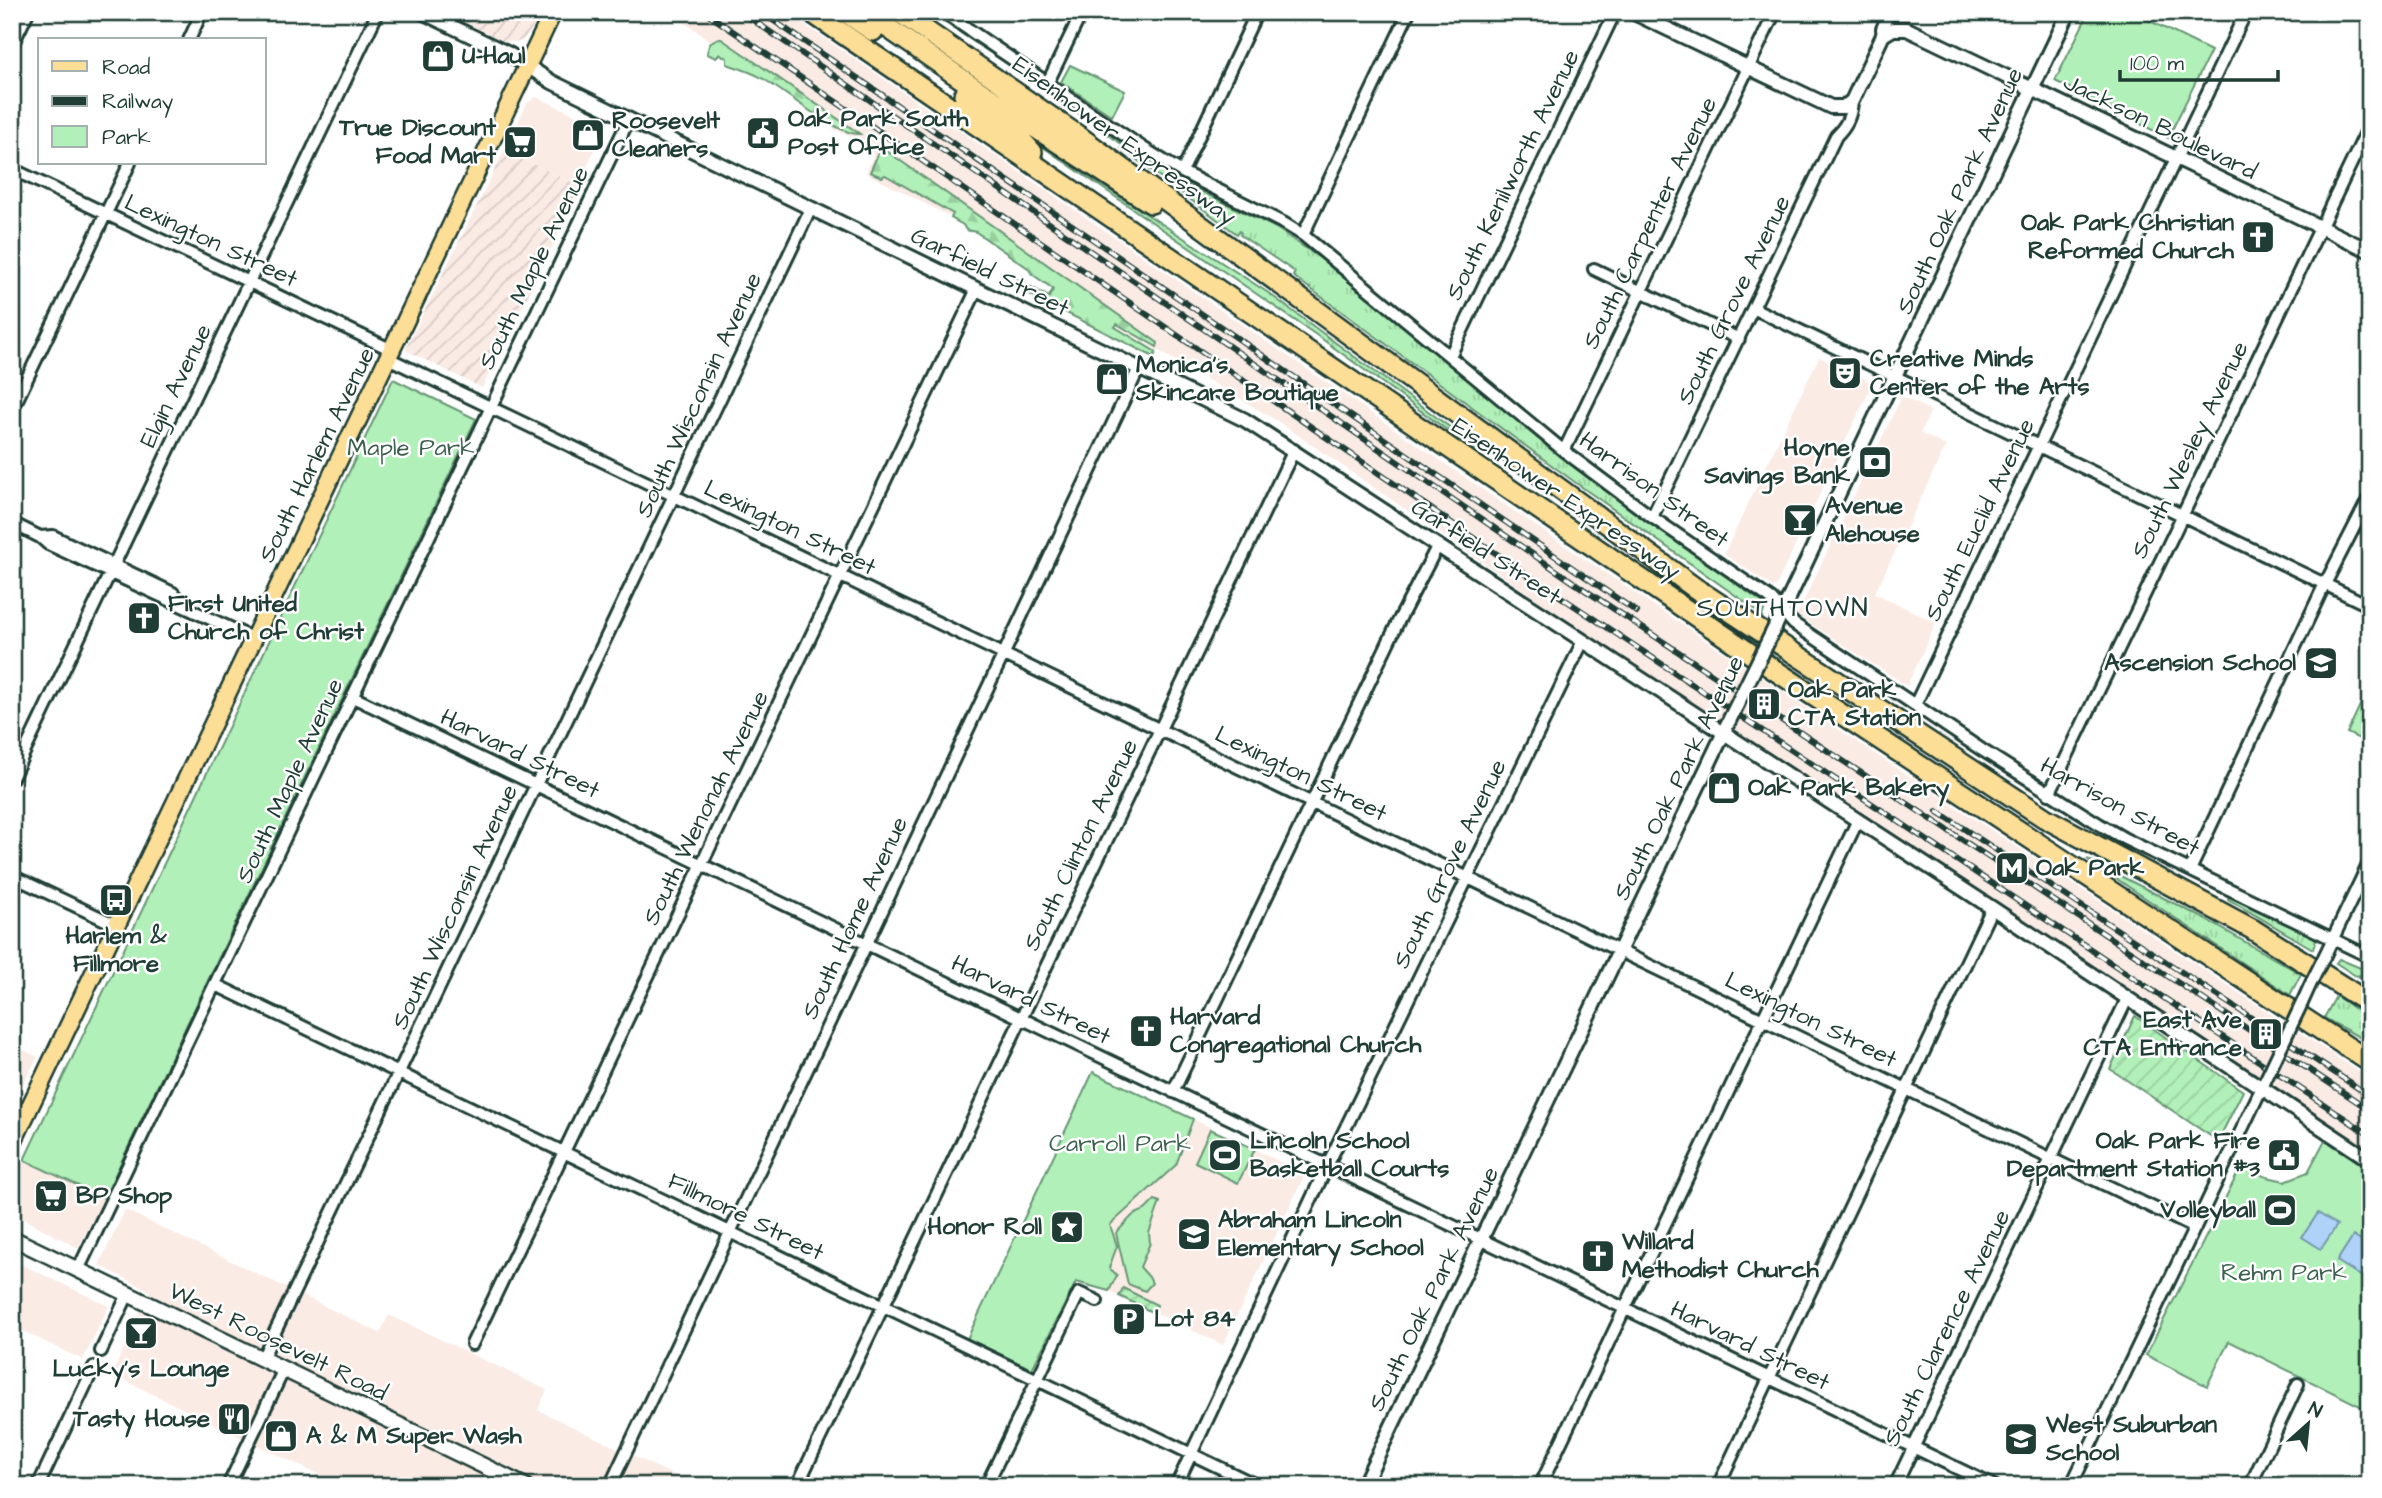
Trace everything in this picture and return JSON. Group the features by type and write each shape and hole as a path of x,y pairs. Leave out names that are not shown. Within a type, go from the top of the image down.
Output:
{"highway":[{"name":"Eisenhower Expressway","path":"811,12 1787,679 2370,1062"},
{"path":"845,12 968,98 1023,142 1057,181"},
{"path":"865,12 985,96 1140,197 1203,227"},
{"name":"Eisenhower Expressway","path":"898,12 1077,135 1695,588 2045,818 2252,929 2370,1004"}],"main road":[{"name":"South Harlem Avenue","path":"12,1144 553,12"},
{"name":"West Roosevelt Road","path":"12,1238 525,1486"}],"street":[{"path":"12,43 27,12"},
{"path":"190,38 202,12"},
{"name":"Elgin Avenue","path":"12,778 378,12"},
{"path":"422,12 509,54 527,67"},
{"name":"Harrison Street","path":"943,12 1125,137 1182,172 1303,235 1564,451 1652,517 1771,599 1794,624 2049,794 2125,839 2370,957"},
{"path":"1048,82 1082,12"},
{"path":"1182,172 1258,12"},
{"path":"1303,235 1409,12"},
{"name":"South Kenilworth Avenue","path":"1450,355 1615,12"},
{"path":"1632,12 1831,107 1848,104"},
{"name":"South Carpenter Avenue","path":"1564,451 1775,12"},
{"name":"South Grove Avenue","path":"1652,517 1836,135 1844,128 1851,114 1848,104 1888,32 1882,29 1889,12"},
{"name":"South Oak Park Avenue","path":"1363,1486 2069,12"},
{"name":"South Euclid Avenue","path":"1915,705 2246,12"},
{"name":"Jackson Boulevard","path":"1888,32 1914,32 2370,251"},
{"name":"Garfield Street","path":"527,67 1245,420 1725,731 1857,822 2263,1085 2370,1160"},
{"name":"South Maple Avenue","path":"78,1270 629,119"},
{"name":"South Wesley Avenue","path":"2049,794 2370,124"},
{"path":"12,410 130,164"},
{"name":"Lexington Street","path":"12,169 249,282 490,407 2195,1228"},
{"name":"South Wisconsin Avenue","path":"262,1359 811,208"},
{"path":"1594,268 1739,339"},
{"name":"South Wenonah Avenue","path":"472,1344 978,289"},
{"path":"1754,309 2370,606"},
{"name":"South Home Avenue","path":"610,1486 1139,368"},
{"name":"South Clinton Avenue","path":"797,1486 1294,450"},
{"path":"2190,870 2370,496"},
{"path":"12,523 48,544 173,593 183,605 254,639"},
{"path":"1173,1092 1311,802 1438,545"},
{"name":"South Grove Avenue","path":"1176,1486 1327,1166 1583,641"},
{"name":"Harvard Street","path":"353,697 1994,1486"},
{"path":"1541,1486 1857,822"},
{"path":"2071,1486 2370,861"},
{"path":"12,876 118,926"},
{"path":"1718,1486 1992,908"},
{"name":"Fillmore Street","path":"216,985 1258,1486"},
{"name":"South Clarence Avenue","path":"1895,1486 2127,999"},
{"path":"986,1486 1079,1293 1097,1301"},
{"path":"101,1351 128,1294"},
{"path":"38,1486 94,1367"},
{"path":"228,1486 284,1369"},
{"path":"2250,1486 2298,1384"}],"shaded area":[{"path":"444,12 539,12 532,29 523,40 517,42 504,41"},
{"path":"670,12 786,12 1559,542 2370,1079 2370,1150 1625,660 1274,419 1118,327 968,226 866,173 873,156 870,146 830,127"},
{"path":"536,97 605,128 578,185 504,151 527,103"},
{"path":"504,151 578,185 578,194 482,388 405,350"},
{"path":"1819,357 1873,383 1776,586 1773,587 1724,554"},
{"path":"1902,396 1931,411 1920,433 1946,446 1875,593 1936,623 1907,686 1797,615"},
{"path":"12,1045 38,1057 12,1103"},
{"name":"Abraham Lincoln Elementary School","path":"1193,1119 1305,1174 1223,1345 1109,1291 1116,1275 1108,1269 1117,1246 1110,1225 1176,1165"},
{"path":"24,1160 104,1198 78,1248 17,1215 12,1184"},
{"path":"125,1210 380,1333 389,1315 547,1390 538,1410 696,1486 342,1486 236,1435 112,1374 150,1291 99,1265"},
{"path":"12,1260 109,1306 83,1360 12,1326"}],"green space":[{"path":"929,12 935,12 1020,68 1127,144 1187,181 1186,184 1276,228 1333,267 1627,506 1763,603 1765,607 1762,617 1752,607 1576,483 1293,276 1295,272 1240,235 1239,231 1237,234 1226,226 1121,148 1123,145"},
{"path":"2089,12 2132,12 2211,51 2168,138 2055,81"},
{"path":"720,38 860,134 850,133 825,121 762,78 727,64 727,58 719,54 716,58 707,54 710,43"},
{"path":"1070,65 1125,91 1112,116 1061,82"},
{"path":"1040,145 1267,292 1478,448 1476,451 1322,339"},
{"path":"881,147 1158,343 1157,347 1117,324 1115,327 1156,352 1154,357 1011,285 1017,279 1049,297 1053,289 976,232 966,230 951,218 953,214 885,175 882,177 870,172"},
{"name":"Maple Park","path":"393,379 476,419 104,1198 24,1160"},
{"path":"1896,699 2076,816 2313,934 2316,939 2313,949 2228,899 2229,896 2106,835 2057,806"},
{"path":"2361,703 2370,707 2370,744 2347,733"},
{"path":"2087,859 2205,919 2301,974 2290,995"},
{"path":"2339,959 2370,972 2370,984 2359,978 2360,975 2356,976 2336,963"},
{"path":"2336,996 2370,1020 2370,1043 2324,1018"},
{"path":"2135,1016 2243,1091 2218,1141 2110,1069"},
{"name":"Carroll Park","path":"1093,1072 1193,1119 1176,1165 1110,1225 1117,1246 1109,1268 1117,1275 1109,1291 1076,1282 1032,1369 967,1339"},
{"name":"Lincoln School Basketball Courts","path":"1210,1129 1255,1149 1238,1183 1195,1162"},
{"name":"Rehm Park","path":"2325,1140 2370,1170 2370,1411 2229,1341 2207,1386 2146,1355 2241,1167 2285,1181 2308,1172"},
{"path":"1155,1200 1160,1202 1149,1233 1150,1243 1140,1267 1152,1283 1145,1291 1128,1284 1116,1233 1133,1215 1145,1210"},
{"path":"1123,1288 1157,1305 1154,1313 1119,1296"}],"water":[{"path":"2318,1213 2337,1225 2321,1249 2302,1237"},
{"path":"2353,1236 2370,1247 2370,1282 2337,1261"}],"railway":[{"path":"705,12 1510,563 2370,1135"},
{"path":"741,12 1582,588 2370,1110"},
{"path":"761,12 1637,612"},
{"path":"1937,811 2370,1096"}],"place":[{"name":"U-Haul","path":"438,56"},
{"name":"Oak Park South Post Office","path":"763,133"},
{"name":"Roosevelt Cleaners","path":"588,135"},
{"name":"True Discount Food Mart","path":"520,142"},
{"name":"Oak Park Christian Reformed Church","path":"2258,237"},
{"name":"Creative Minds Center of the Arts","path":"1845,373"},
{"name":"Monica's Skincare Boutique","path":"1112,379"},
{"name":"Hoyne Savings Bank","path":"1875,462"},
{"name":"Avenue Alehouse","path":"1800,520"},
{"name":"First United Church of Christ","path":"144,618"},
{"name":"Ascension School","path":"2321,663"},
{"name":"Oak Park CTA Station","path":"1764,704"},
{"name":"Oak Park Bakery","path":"1724,788"},
{"name":"Oak Park","path":"2012,868"},
{"name":"Harlem & Fillmore","path":"116,900"},
{"name":"Harvard Congregational Church","path":"1146,1031"},
{"name":"East Ave CTA Entrance","path":"2266,1034"},
{"name":"Lincoln School Basketball Courts","path":"1225,1155"},
{"name":"Oak Park Fire Department Station #3","path":"2284,1155"},
{"name":"BP Shop","path":"51,1196"},
{"name":"Volleyball","path":"2280,1210"},
{"name":"Honor Roll","path":"1067,1227"},
{"name":"Abraham Lincoln Elementary School","path":"1194,1234"},
{"name":"Willard Methodist Church","path":"1598,1256"},
{"name":"Lot 84","path":"1129,1319"},
{"name":"Lucky's Lounge","path":"141,1333"},
{"name":"Tasty House","path":"234,1419"},
{"name":"A & M Super Wash","path":"281,1436"},
{"name":"West Suburban School","path":"2021,1439"}],"district":[{"name":"SOUTHTOWN","path":"1783,608"}]}
